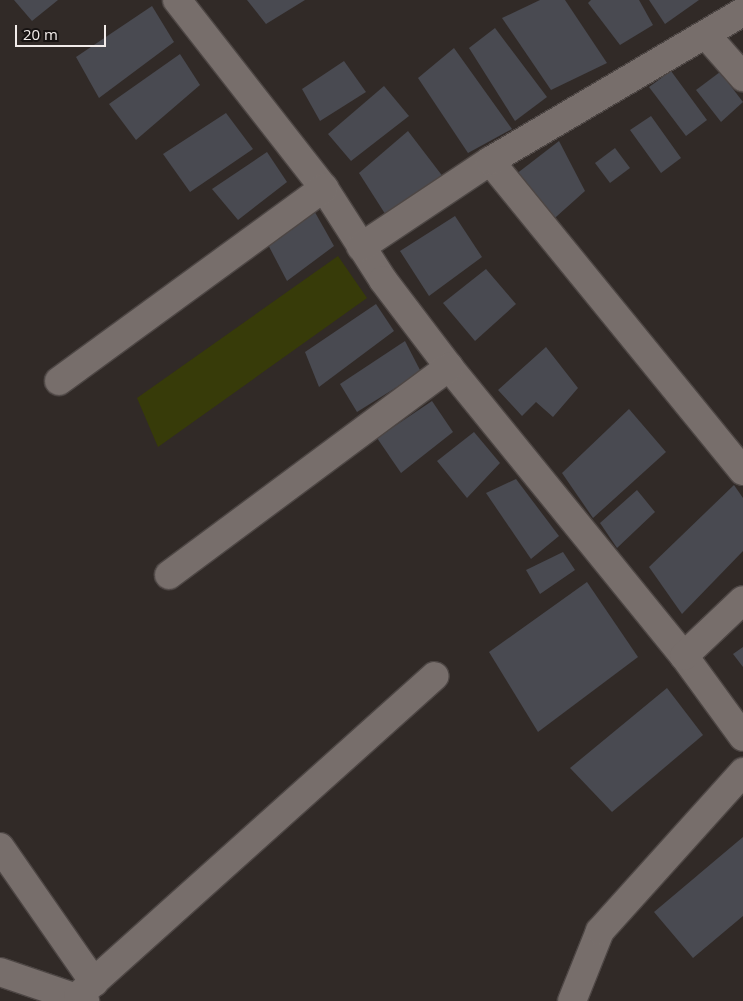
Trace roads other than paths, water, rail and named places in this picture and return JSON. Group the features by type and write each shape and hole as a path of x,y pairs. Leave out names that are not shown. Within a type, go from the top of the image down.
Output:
{"street":[{"path":"177,0 324,188 361,247 448,367 684,656 743,738"},
{"path":"361,247 490,161 707,36 743,12"},
{"path":"707,36 743,78"},
{"path":"490,161 743,471"},
{"path":"59,380 324,188"},
{"path":"169,575 448,367"},
{"path":"684,656 743,600"},
{"path":"86,993 435,676"},
{"path":"572,1001 600,931 743,772"},
{"path":"0,847 86,993"},
{"path":"3,977 86,993"}]}
